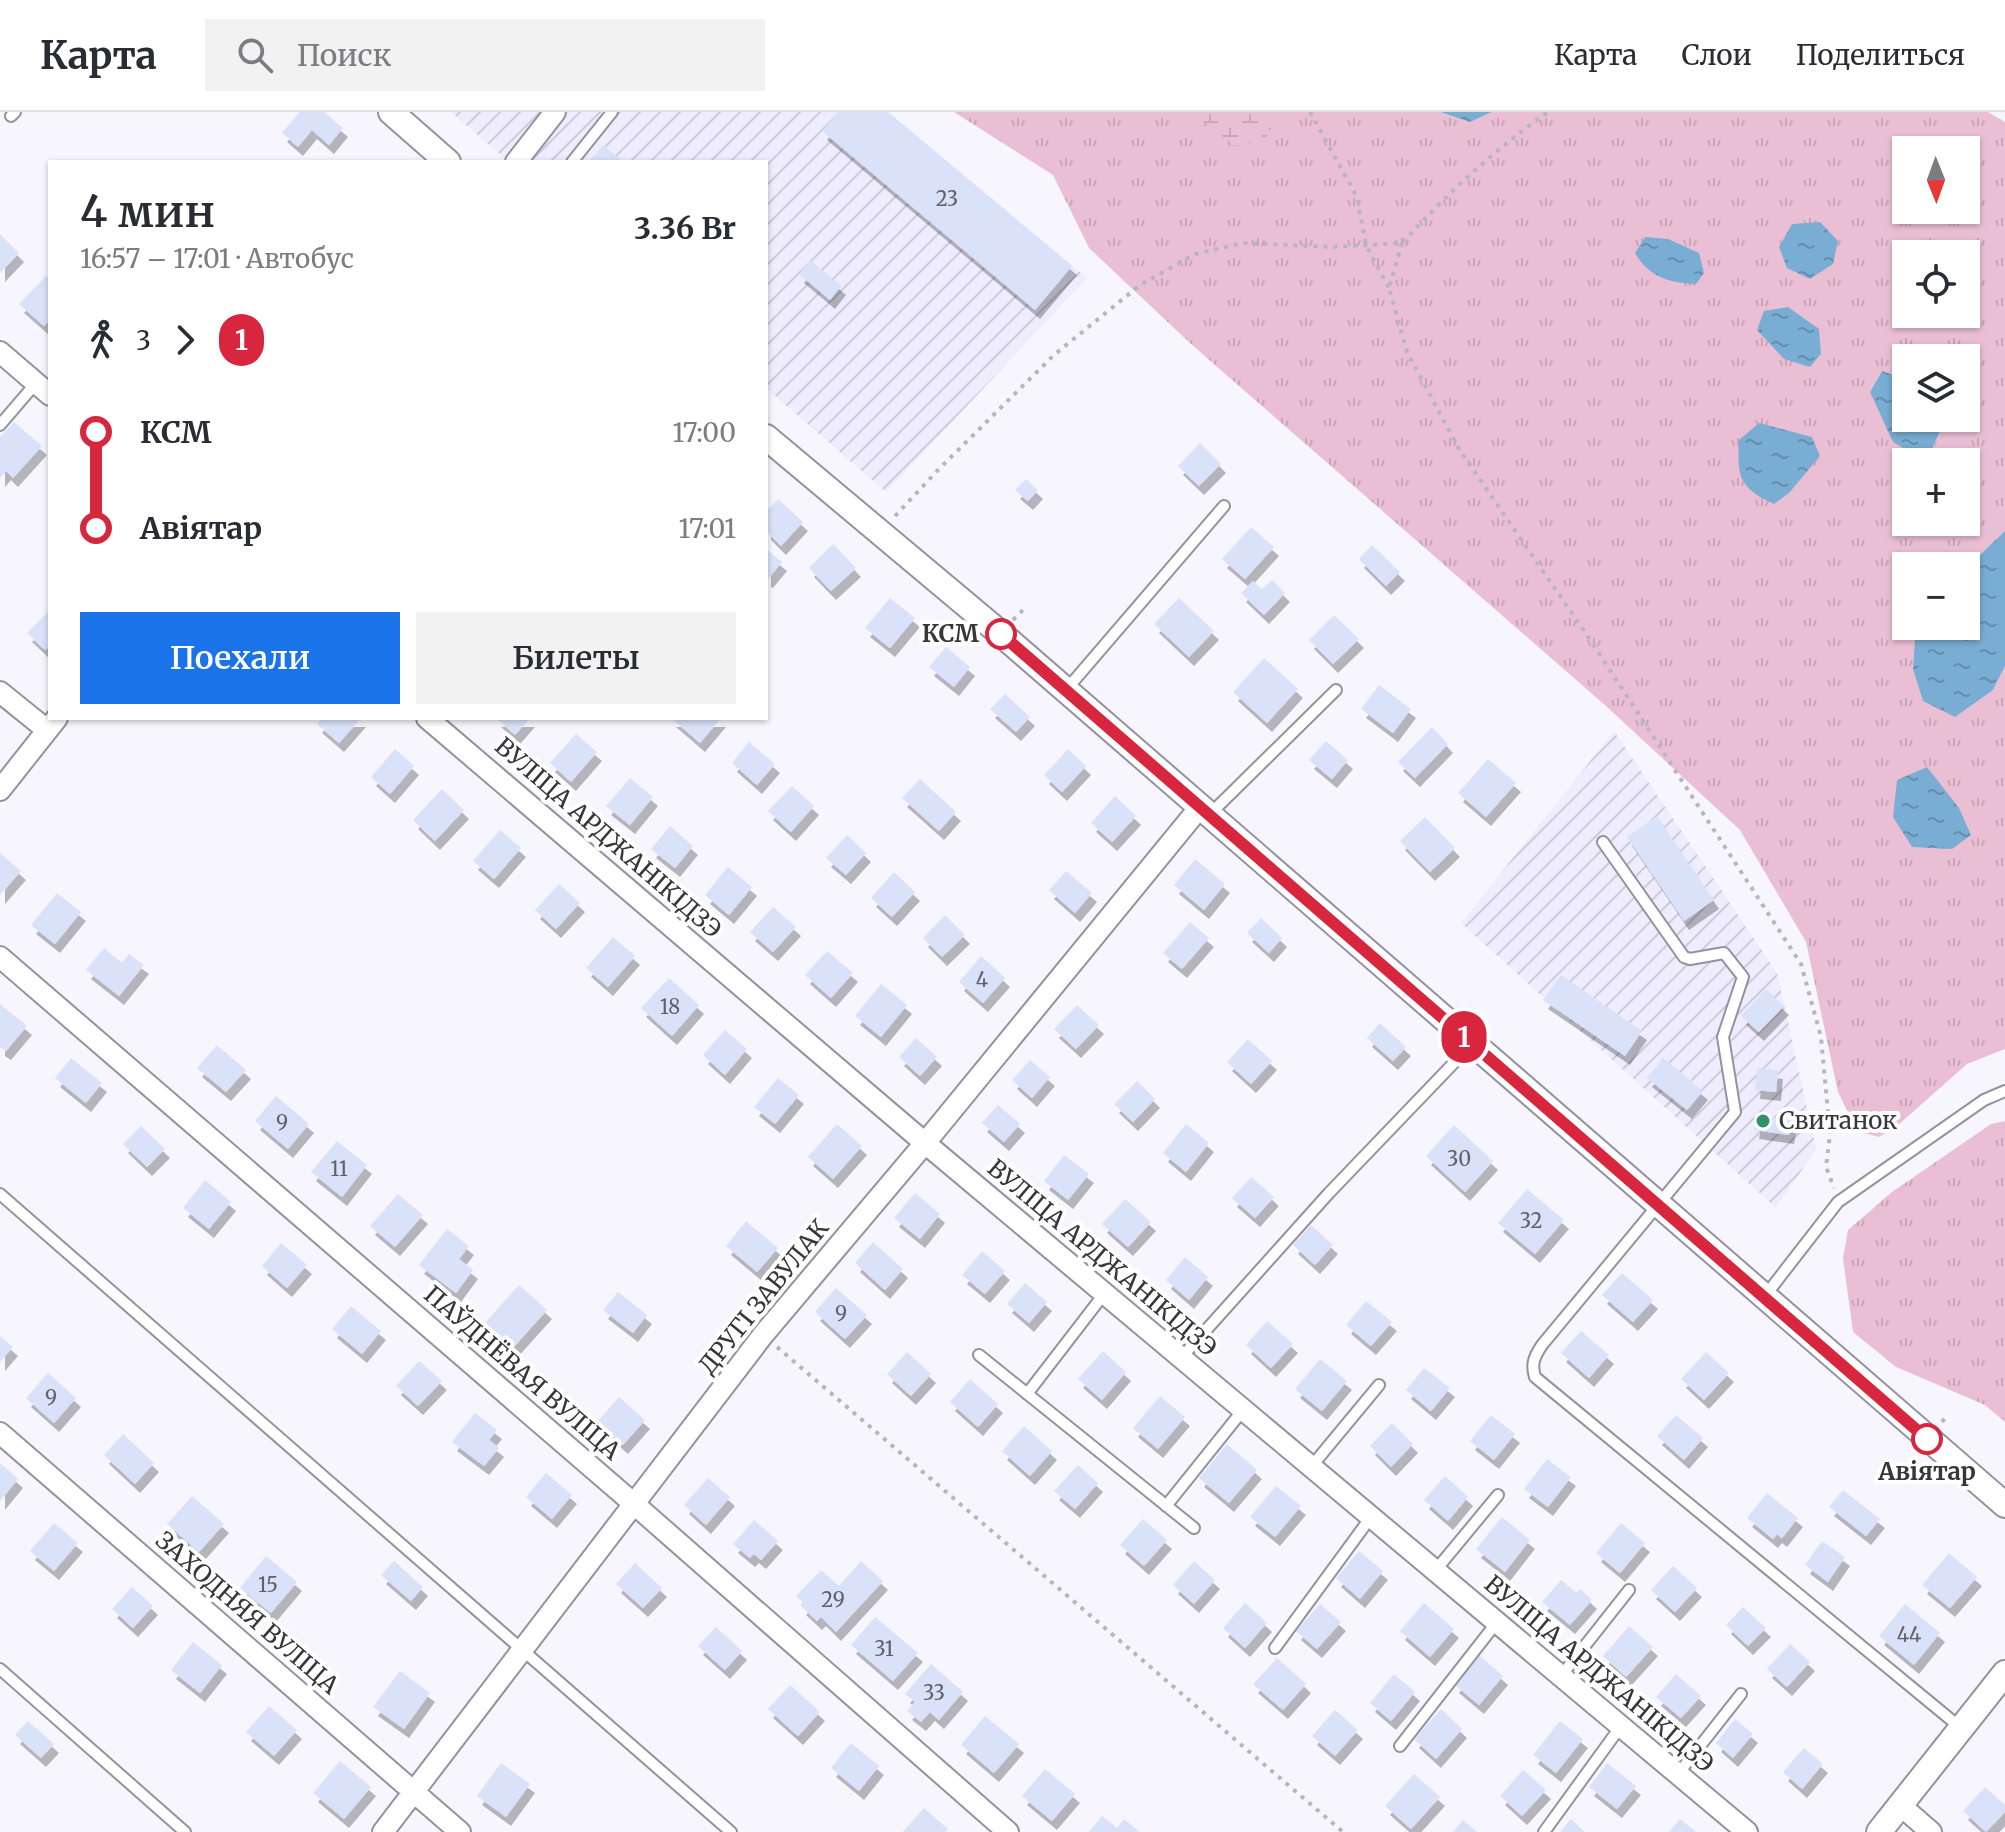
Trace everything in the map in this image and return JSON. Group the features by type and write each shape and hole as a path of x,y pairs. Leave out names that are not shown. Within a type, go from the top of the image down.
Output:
{"street":[{"path":"391,112 446,160"},
{"path":"518,160 555,112"},
{"path":"0,352 43,389"},
{"path":"768,439 1065,690 2005,1505"},
{"path":"0,692 52,724 0,790"},
{"name":"ВУЛІЦА АРДЖАНІКІДЗЭ","path":"429,720 925,1143 1747,1832"},
{"name":"ДРУГІ ЗАВУЛАК","path":"383,1832 763,1335 1204,811"},
{"name":"ПАЎДНЁВАЯ ВУЛІЦА","path":"0,957 633,1503 1008,1832"},
{"name":"ЗАХОДНЯЯ ВУЛІЦА","path":"0,1433 460,1832"},
{"path":"1879,1832 2005,1673"},
{"path":"1900,1805 1931,1832"}],"lane":[{"path":"574,160 612,112"},
{"path":"0,425 43,389"},
{"path":"1065,690 1224,506"},
{"path":"1204,811 1336,690"},
{"path":"1603,842 1684,957 1690,959 1724,953 1743,977 1723,1037 1735,1112 1542,1345 1534,1357 1532,1368 1535,1377 1961,1728"},
{"path":"1181,1358 1297,1227 1472,1044"},
{"path":"1765,1296 1838,1202 1984,1100 2005,1091"},
{"path":"0,1194 731,1832"},
{"path":"1027,1394 1104,1294"},
{"path":"979,1355 1194,1528"},
{"path":"1311,1467 1379,1385"},
{"path":"1166,1506 1243,1410"},
{"path":"1435,1571 1498,1495"},
{"path":"1275,1648 1371,1517"},
{"path":"1561,1676 1629,1590"},
{"path":"1400,1746 1497,1622"},
{"path":"0,1669 185,1832"},
{"path":"1678,1774 1741,1694"},
{"path":"1544,1832 1621,1726"}],"path":[{"path":"1310,112 1357,197 1366,245 1389,288 1407,352 1459,449 1593,644 1801,964 1821,1037 1830,1134 1826,1167 1838,1202"},
{"path":"1389,288 1402,243 1434,208 1548,112"},
{"path":"880,533 939,469 1054,355 1140,285 1195,254 1244,243 1332,247 1402,243"},
{"path":"763,1335 1343,1832"}],"shaded area":[{"path":"451,112 888,112 1087,278 886,492 768,390 768,160 507,160"},
{"path":"1614,731 1777,973 1816,1149 1776,1208 1461,923"}],"green space":[{"path":"954,112 1440,112 1470,122 1492,112 1988,112 2005,122 2005,531 1980,555 1980,552 1892,552 1892,640 1928,640 1993,690 2005,666 2005,1049 1967,1064 1897,1126 1879,1137 1857,1131 1838,1092 1806,942 1740,830 1606,706 1191,344 1089,248 1053,175","holes":["1892,344 1980,344 1980,432 1940,432 1932,448 1980,448 1980,536 1892,536 1892,448 1931,448 1914,432 1892,432 1892,412 1870,392 1882,371 1892,374"]},
{"path":"1191,112 1281,112 1264,140 1235,146"},
{"path":"2005,1121 2005,1422 1985,1405 1896,1367 1853,1332 1843,1258 1848,1230 1892,1192 1991,1124"}],"water":[{"path":"1440,112 1492,112 1470,122"},
{"path":"1820,222 1838,241 1833,264 1810,279 1787,268 1779,247 1792,224"},
{"path":"1645,237 1668,239 1699,253 1704,273 1696,284 1669,280 1647,268 1635,253"},
{"path":"1788,307 1819,329 1821,354 1810,367 1784,359 1757,330 1764,311"},
{"path":"1882,371 1892,374 1892,432 1940,432 1932,448 1903,448 1893,442 1870,392"},
{"path":"1759,423 1812,437 1820,456 1789,493 1774,504 1753,492 1740,472 1739,440"},
{"path":"2005,531 2005,666 1993,690 1955,717 1923,701 1913,669 1915,640 1980,640 1980,555"},
{"path":"1927,767 1959,808 1971,835 1952,849 1912,847 1893,817 1897,780"}],"building":[{"path":"300,112 324,112 343,128 329,145 312,130 298,147 282,133"},
{"path":"838,112 888,112 1072,266 1035,310 822,131"},
{"path":"603,145 622,160 592,160"},
{"path":"0,234 19,253 0,273"},
{"path":"810,260 841,286 830,300 799,274"},
{"path":"46,276 48,278 48,322 44,326 19,304"},
{"path":"14,422 42,446 13,478 6,471 0,478 0,437"},
{"path":"1200,443 1221,464 1199,486 1178,466"},
{"path":"1026,479 1038,490 1028,501 1015,490"},
{"path":"778,499 803,522 781,546 768,533 768,510"},
{"path":"1251,527 1274,547 1245,579 1222,559"},
{"path":"833,544 856,568 831,591 809,568"},
{"path":"1372,545 1400,572 1386,586 1359,559"},
{"path":"768,551 782,562 768,579"},
{"path":"1272,580 1285,593 1264,615 1241,593 1253,581 1262,589"},
{"path":"890,598 915,618 890,648 865,628"},
{"path":"1179,598 1214,631 1189,657 1154,624"},
{"path":"48,612 48,648 45,650 27,633"},
{"path":"1334,615 1359,639 1333,664 1309,640"},
{"path":"946,647 970,667 954,687 929,667"},
{"path":"1264,658 1298,689 1267,723 1233,692"},
{"path":"1379,685 1411,709 1393,733 1361,709"},
{"path":"1005,694 1030,717 1016,732 990,709"},
{"path":"320,720 359,720 339,743 317,724"},
{"path":"498,720 528,720 515,735"},
{"path":"673,720 719,720 700,743"},
{"path":"1432,727 1448,744 1415,778 1398,762"},
{"path":"576,734 597,752 571,782 550,763"},
{"path":"1326,741 1348,760 1332,779 1309,760"},
{"path":"749,742 775,764 757,785 732,763"},
{"path":"395,749 414,766 390,794 371,777"},
{"path":"1068,749 1086,766 1062,792 1044,775"},
{"path":"1488,759 1516,783 1486,817 1458,793"},
{"path":"630,778 653,797 630,825 606,806"},
{"path":"920,779 956,812 939,831 902,798"},
{"path":"792,786 814,806 791,832 768,811"},
{"path":"442,789 464,810 435,841 413,820"},
{"path":"1115,796 1136,816 1112,842 1091,823"},
{"path":"1657,816 1714,900 1684,921 1627,837"},
{"path":"1425,817 1455,848 1430,872 1400,841"},
{"path":"670,826 693,846 675,868 651,849"},
{"path":"500,830 521,848 494,879 473,861"},
{"path":"847,835 866,853 846,875 826,858"},
{"path":"0,853 21,871 0,895"},
{"path":"1195,859 1225,884 1204,910 1174,885"},
{"path":"728,867 752,887 729,915 705,895"},
{"path":"1066,871 1092,893 1075,913 1049,890"},
{"path":"894,872 915,892 892,917 871,898"},
{"path":"559,884 580,903 556,929 535,910"},
{"path":"57,893 81,912 55,944 31,925"},
{"path":"773,907 796,927 773,952 750,932"},
{"path":"945,915 965,935 942,957 923,938"},
{"path":"1261,918 1282,938 1269,953 1247,933"},
{"path":"1190,922 1209,938 1182,969 1163,953"},
{"path":"613,937 635,956 608,987 586,968"},
{"path":"104,948 122,963 129,954 144,965 119,996 86,970"},
{"path":"827,951 853,973 831,998 805,975"},
{"path":"981,956 1005,978 983,1003 959,982"},
{"path":"1561,975 1642,1031 1625,1056 1543,1000"},
{"path":"669,978 699,1005 672,1036 641,1008"},
{"path":"881,984 907,1005 881,1037 855,1016"},
{"path":"1766,989 1784,1006 1759,1032 1741,1016"},
{"path":"0,1004 27,1026 6,1051 0,1047"},
{"path":"1077,1005 1099,1025 1076,1049 1054,1029"},
{"path":"1380,1023 1406,1047 1393,1061 1367,1038"},
{"path":"725,1030 747,1049 725,1075 703,1055"},
{"path":"916,1038 937,1057 920,1076 899,1057"},
{"path":"1248,1039 1272,1061 1251,1084 1227,1062"},
{"path":"217,1045 246,1070 226,1092 197,1068"},
{"path":"71,1058 102,1083 86,1103 55,1078"},
{"path":"1663,1058 1703,1091 1687,1110 1647,1078"},
{"path":"1030,1060 1050,1077 1032,1098 1012,1080"},
{"path":"1757,1068 1778,1070 1776,1092 1755,1090"},
{"path":"778,1078 799,1095 775,1124 754,1107"},
{"path":"1137,1081 1155,1099 1133,1122 1114,1104"},
{"path":"276,1096 309,1124 288,1149 255,1121"},
{"path":"998,1105 1020,1124 1004,1142 982,1123"},
{"path":"1757,1115 1792,1120 1789,1135 1754,1130"},
{"path":"837,1124 862,1146 833,1179 808,1157"},
{"path":"1186,1124 1209,1143 1186,1172 1163,1153"},
{"path":"1454,1125 1493,1161 1465,1192 1426,1156"},
{"path":"141,1126 165,1149 147,1167 123,1144"},
{"path":"337,1141 367,1165 342,1197 311,1172"},
{"path":"1064,1155 1089,1174 1068,1200 1044,1181"},
{"path":"1251,1177 1274,1197 1255,1218 1232,1198"},
{"path":"205,1180 231,1202 209,1229 183,1208"},
{"path":"1527,1189 1564,1220 1535,1254 1498,1223"},
{"path":"915,1193 940,1214 920,1239 894,1218"},
{"path":"398,1194 423,1215 395,1247 370,1226"},
{"path":"1125,1199 1151,1222 1128,1247 1102,1224"},
{"path":"746,1221 778,1248 757,1272 726,1246"},
{"path":"1311,1225 1333,1245 1315,1265 1293,1245"},
{"path":"447,1229 469,1246 459,1259 473,1270 456,1293 419,1265"},
{"path":"873,1242 903,1269 885,1290 855,1263"},
{"path":"281,1243 307,1265 287,1288 262,1266"},
{"path":"982,1251 1005,1271 985,1294 962,1275"},
{"path":"1185,1257 1208,1277 1189,1300 1166,1280"},
{"path":"1622,1273 1653,1300 1633,1322 1602,1295"},
{"path":"1025,1283 1047,1302 1029,1323 1007,1304"},
{"path":"519,1285 547,1310 512,1349 484,1324"},
{"path":"836,1288 867,1315 845,1339 815,1312"},
{"path":"618,1292 647,1315 633,1333 603,1310"},
{"path":"1366,1301 1392,1322 1371,1346 1346,1325"},
{"path":"351,1306 381,1331 362,1354 332,1329"},
{"path":"1267,1321 1293,1344 1271,1368 1246,1345"},
{"path":"1581,1331 1609,1355 1589,1378 1561,1353"},
{"path":"0,1336 13,1347 0,1362"},
{"path":"1103,1351 1126,1372 1102,1400 1078,1379"},
{"path":"907,1352 931,1374 911,1396 887,1374"},
{"path":"1706,1352 1729,1373 1704,1400 1681,1379"},
{"path":"1320,1359 1347,1381 1322,1411 1295,1389"},
{"path":"419,1361 442,1381 418,1406 396,1386"},
{"path":"1424,1368 1450,1388 1431,1411 1406,1390"},
{"path":"48,1373 76,1398 54,1423 26,1398"},
{"path":"970,1379 998,1404 978,1427 950,1402"},
{"path":"1160,1396 1185,1417 1158,1449 1133,1428"},
{"path":"619,1397 645,1420 623,1445 597,1422"},
{"path":"475,1413 497,1430 489,1440 499,1448 484,1466 452,1442"},
{"path":"1491,1415 1515,1434 1494,1460 1470,1441"},
{"path":"1676,1415 1703,1438 1684,1460 1657,1436"},
{"path":"1392,1423 1413,1444 1391,1467 1370,1446"},
{"path":"1024,1426 1052,1451 1030,1476 1002,1451"},
{"path":"123,1434 154,1463 135,1484 104,1455"},
{"path":"1227,1444 1257,1470 1229,1503 1199,1478"},
{"path":"1547,1459 1571,1477 1548,1507 1524,1489"},
{"path":"0,1463 18,1479 0,1501"},
{"path":"1078,1465 1098,1483 1075,1509 1054,1491"},
{"path":"546,1473 572,1495 552,1519 526,1497"},
{"path":"1445,1476 1468,1497 1448,1521 1424,1500"},
{"path":"708,1478 730,1497 706,1525 684,1505"},
{"path":"1276,1486 1301,1506 1275,1537 1250,1517"},
{"path":"1843,1490 1880,1519 1866,1536 1829,1507"},
{"path":"1767,1493 1798,1518 1782,1538 1777,1534 1773,1539 1747,1518"},
{"path":"192,1496 224,1524 199,1552 167,1524"},
{"path":"1502,1517 1530,1540 1505,1572 1476,1549"},
{"path":"1143,1519 1167,1540 1144,1566 1120,1545"},
{"path":"754,1520 778,1541 761,1560 754,1554 750,1558 733,1544"},
{"path":"54,1523 78,1543 54,1571 30,1551"},
{"path":"1621,1523 1645,1543 1620,1573 1596,1553"},
{"path":"1822,1541 1845,1557 1828,1582 1805,1565"},
{"path":"1359,1551 1383,1571 1360,1599 1336,1578"},
{"path":"1949,1553 1977,1577 1950,1608 1922,1585"},
{"path":"266,1556 297,1582 271,1613 240,1588"},
{"path":"394,1561 423,1587 411,1601 381,1575"},
{"path":"861,1561 883,1581 836,1632 821,1617 817,1621 801,1606 804,1603 796,1596 821,1570 839,1586"},
{"path":"1194,1561 1215,1580 1194,1604 1173,1585"},
{"path":"635,1563 662,1588 643,1608 616,1584"},
{"path":"1673,1566 1697,1588 1675,1612 1651,1590"},
{"path":"1561,1580 1577,1593 1580,1589 1592,1600 1570,1625 1542,1602"},
{"path":"132,1587 153,1606 133,1628 112,1609"},
{"path":"1245,1603 1267,1623 1245,1648 1223,1628"},
{"path":"1424,1603 1454,1629 1430,1657 1400,1631"},
{"path":"1320,1604 1341,1622 1317,1649 1296,1631"},
{"path":"1905,1604 1940,1633 1914,1665 1879,1636"},
{"path":"1743,1607 1766,1628 1748,1646 1726,1625"},
{"path":"875,1617 918,1653 893,1681 851,1645"},
{"path":"1629,1626 1653,1647 1626,1677 1603,1656"},
{"path":"716,1627 742,1651 725,1670 698,1646"},
{"path":"193,1642 222,1665 200,1693 171,1670"},
{"path":"1790,1644 1810,1662 1787,1687 1767,1669"},
{"path":"1479,1655 1503,1676 1479,1705 1454,1684"},
{"path":"1277,1658 1306,1684 1283,1710 1253,1684"},
{"path":"931,1664 963,1692 939,1720 930,1712 921,1722 907,1711 915,1702 905,1694"},
{"path":"400,1671 430,1693 404,1729 373,1707"},
{"path":"1394,1674 1415,1692 1391,1721 1370,1703"},
{"path":"1676,1674 1701,1696 1681,1718 1656,1697"},
{"path":"790,1685 820,1712 798,1736 768,1709"},
{"path":"269,1706 297,1730 274,1756 246,1732"},
{"path":"1441,1709 1462,1729 1436,1759 1414,1739"},
{"path":"1335,1710 1358,1730 1335,1756 1312,1736"},
{"path":"985,1716 1019,1744 994,1773 961,1745"},
{"path":"1735,1719 1753,1734 1733,1758 1716,1743"},
{"path":"28,1721 54,1744 41,1758 15,1735"},
{"path":"1560,1721 1583,1739 1556,1773 1533,1755"},
{"path":"851,1743 879,1766 859,1791 831,1768"},
{"path":"1804,1748 1823,1764 1802,1789 1783,1772"},
{"path":"340,1761 371,1787 344,1819 313,1793"},
{"path":"501,1763 530,1784 506,1817 477,1796"},
{"path":"1607,1763 1636,1786 1617,1809 1589,1787"},
{"path":"1045,1769 1075,1794 1052,1821 1022,1796"},
{"path":"1523,1770 1546,1790 1522,1816 1500,1796"},
{"path":"1414,1774 1440,1797 1411,1829 1385,1806"},
{"path":"1985,1787 2005,1805 2005,1812 1986,1832 1963,1811"},
{"path":"924,1808 948,1829 946,1832 903,1832"},
{"path":"1102,1816 1117,1828 1124,1819 1140,1832 1089,1832"},
{"path":"1571,1819 1585,1832 1560,1832"},
{"path":"1680,1819 1696,1832 1669,1832"},
{"path":"1463,1820 1477,1832 1453,1832"}],"bus line":[{"name":"1","path":"1001,634 1927,1439"}],"place":[{"name":"КСМ","path":"1001,634"},
{"name":"Свитанок","path":"1763,1121"},
{"name":"Авіятар","path":"1927,1439"}]}
